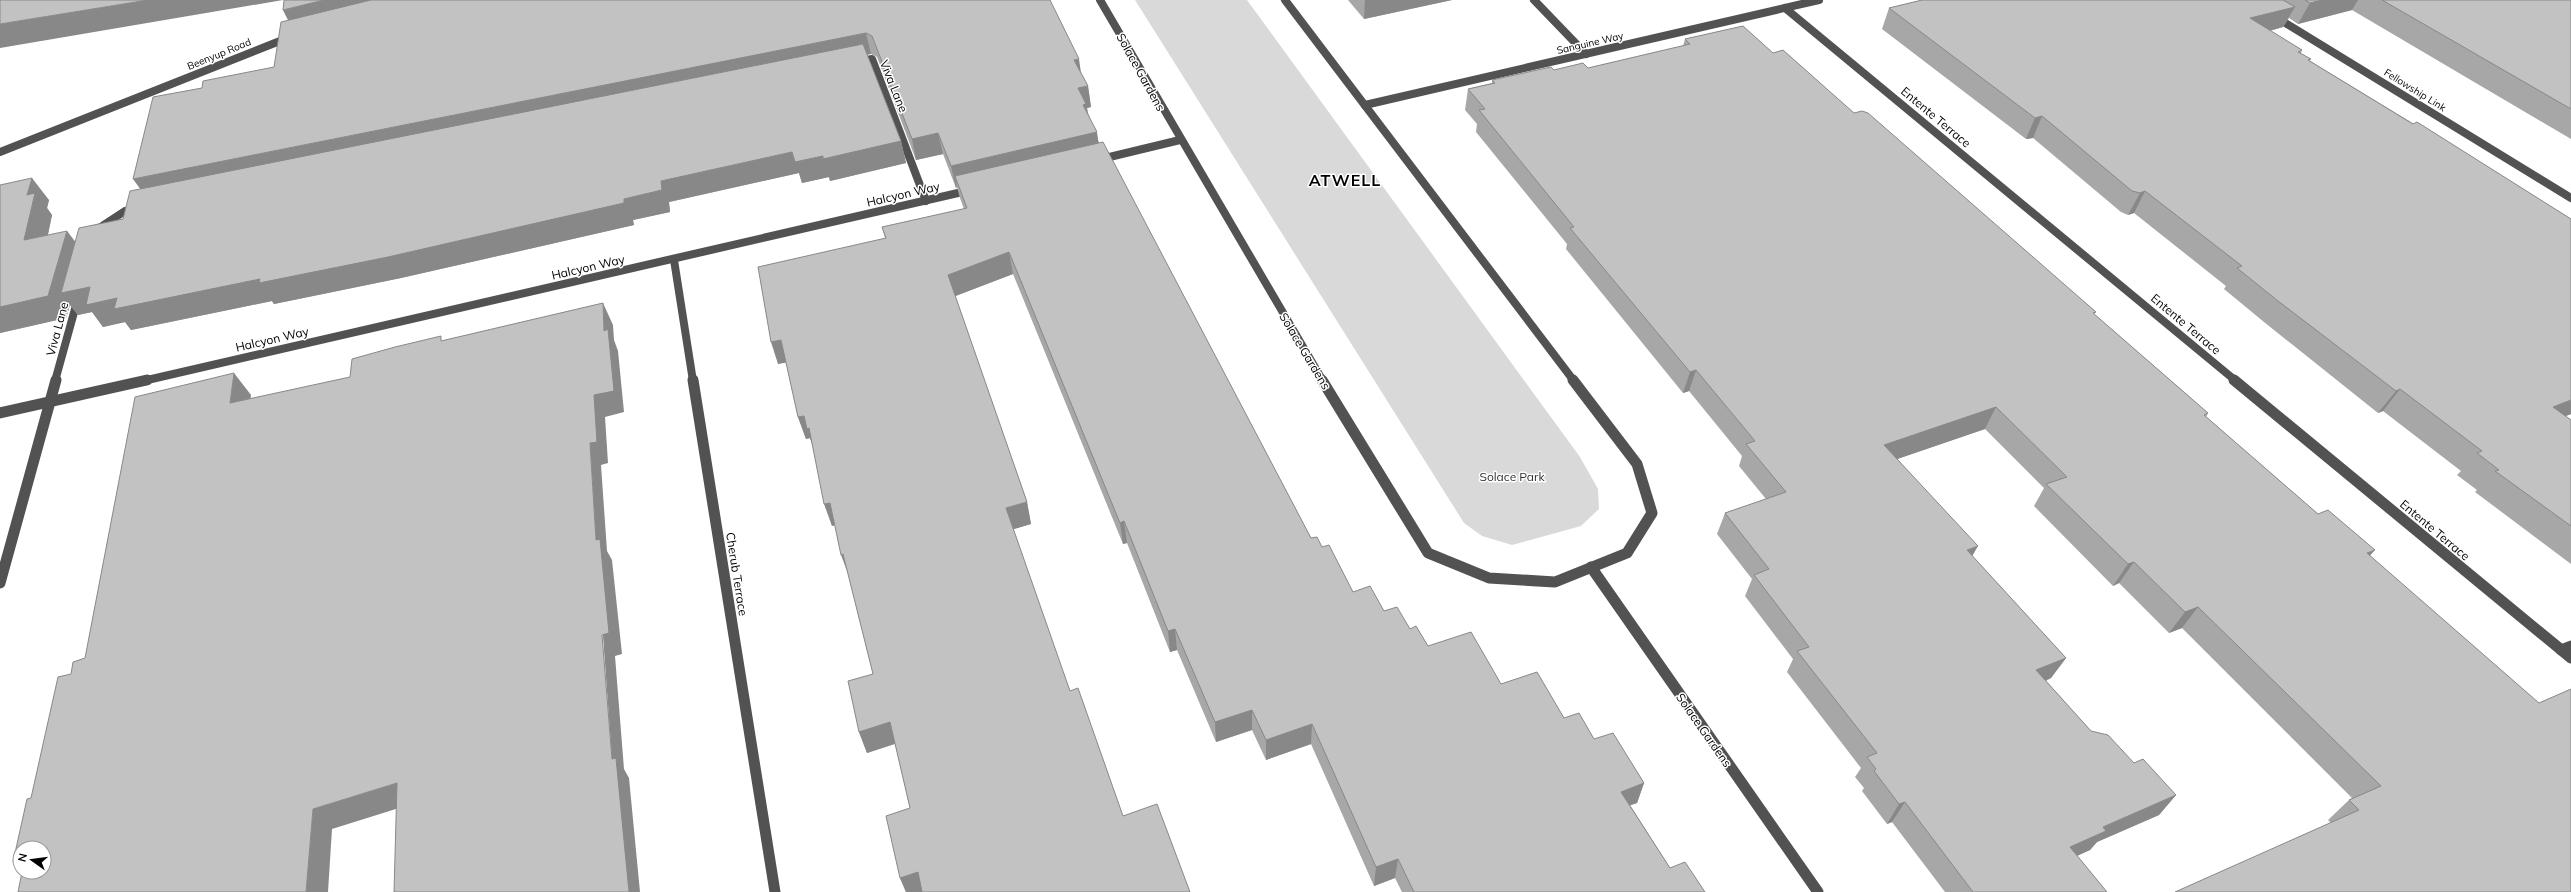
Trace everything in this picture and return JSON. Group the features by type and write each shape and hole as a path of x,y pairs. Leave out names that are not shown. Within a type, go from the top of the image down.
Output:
{"street":[{"name":"Solace Gardens","path":"1100,0 1180,140 1400,510 1428,553 1489,578 1555,582 1627,553 1652,513 1637,464 1285,0"},
{"path":"1534,0 1586,54"},
{"name":"Sanguine Way","path":"1365,105 1819,0"},
{"name":"Entente Terrace","path":"1785,8 2566,648 2571,658"},
{"name":"Fellowship Link","path":"2269,12 2571,198"},
{"name":"Beenyup Road","path":"0,152 287,38 302,34"},
{"name":"Viva Lane","path":"849,64 872,59 926,201"},
{"path":"1087,162 1180,140"},
{"name":"Halcyon Way","path":"0,413 674,260 980,188"},
{"path":"94,236 96,228 125,211 148,206"},
{"name":"Cherub Terrace","path":"674,260 775,892"},
{"name":"Viva Lane","path":"0,583 80,289"},
{"name":"Solace Gardens","path":"1591,567 1818,892"}],"green space":[{"name":"Solace Park","path":"1135,0 1247,0 1580,457 1598,489 1599,509 1581,526 1512,545 1482,536 1464,523"}],"building":[{"path":"0,0 148,0 0,24"},
{"path":"284,0 324,0 283,10"},
{"path":"371,0 1050,0 1079,59 1074,60 1088,86 1078,88 1086,104 1083,105 1097,132 951,166 938,133 912,139 872,36 866,33 133,179 153,97 202,88 203,81 274,67 281,22"},
{"path":"1922,0 2283,0 2295,7 2250,18 2302,50 2298,52 2311,59 2308,60 2413,124 2417,122 2571,219 2571,400 2553,407 2571,420 2571,526 2495,471 2499,470 2477,453 2482,451 2400,389 2396,391 2278,301 2237,268 2242,266 2145,191 2140,193 2132,191 2042,116 2035,118 1889,8"},
{"path":"2305,0 2322,0 2310,3"},
{"path":"2382,0 2571,0 2571,109"},
{"path":"1743,26 1773,53 1783,50 1854,113 1862,111 1868,113 2096,312 2093,313 2208,413 2204,415 2318,514 2328,510 2375,550 2367,553 2539,703 2571,689 2571,892 2175,892 2359,810 2349,800 2381,786 2198,607 2185,612 2134,562 2128,564 2046,484 2067,477 1996,407 1884,445 1978,546 1967,550 2066,658 2036,670 2091,731 2108,735 2134,763 2143,759 2176,795 2103,827 2106,831 2070,847 2107,892 1973,892 1905,802 1899,804 1874,771 1876,769 1867,757 1877,753 1797,651 1809,647 1754,575 1769,569 1725,513 1786,492 1746,444 1755,441 1696,370 1690,372 1570,228 1574,227 1479,110 1485,109 1468,89 1495,83 1492,80 1551,67 1554,70 1583,63 1588,68 1690,44 1685,39"},
{"path":"863,44 901,141 823,159 823,156 795,162 792,152 661,181 662,190 624,199 624,203 388,257 259,283 260,279 114,309 117,298 86,305 90,287 61,293 79,228 123,219 130,191"},
{"path":"1103,142 1311,538 1317,537 1322,547 1329,545 1353,592 1370,586 1384,611 1397,607 1410,629 1416,626 1428,646 1471,632 1501,684 1537,672 1564,718 1579,713 1594,739 1613,733 1644,783 1621,792 1670,868 1685,862 1705,892 1414,892 1398,859 1376,867 1312,724 1266,740 1252,710 1215,722 1175,629 1168,631 1124,521 1120,523 1009,252 948,275 1027,502 1006,508 1070,691 1078,688 1123,816 1157,804 1190,892 922,892 918,872 900,878 886,816 910,808 890,722 859,732 848,681 873,674 843,554 841,555 830,503 824,504 809,428 807,429 804,416 798,417 781,340 771,342 758,267 886,238 882,227 967,208 955,176"},
{"path":"32,178 27,195 35,193 24,240 67,231 48,296 0,307 0,185"},
{"path":"603,303 604,331 608,329 614,391 594,395 597,442 590,443 596,540 600,539 609,633 602,635 612,759 616,758 629,892 394,892 397,783 313,809 306,892 18,892 20,880 52,880 52,840 18,840 27,799 31,798 58,677 71,674 73,662 85,658 135,397 234,373 230,403 350,377 352,359 441,336 441,341"}],"district":[{"name":"ATWELL","path":"1345,180"}]}
